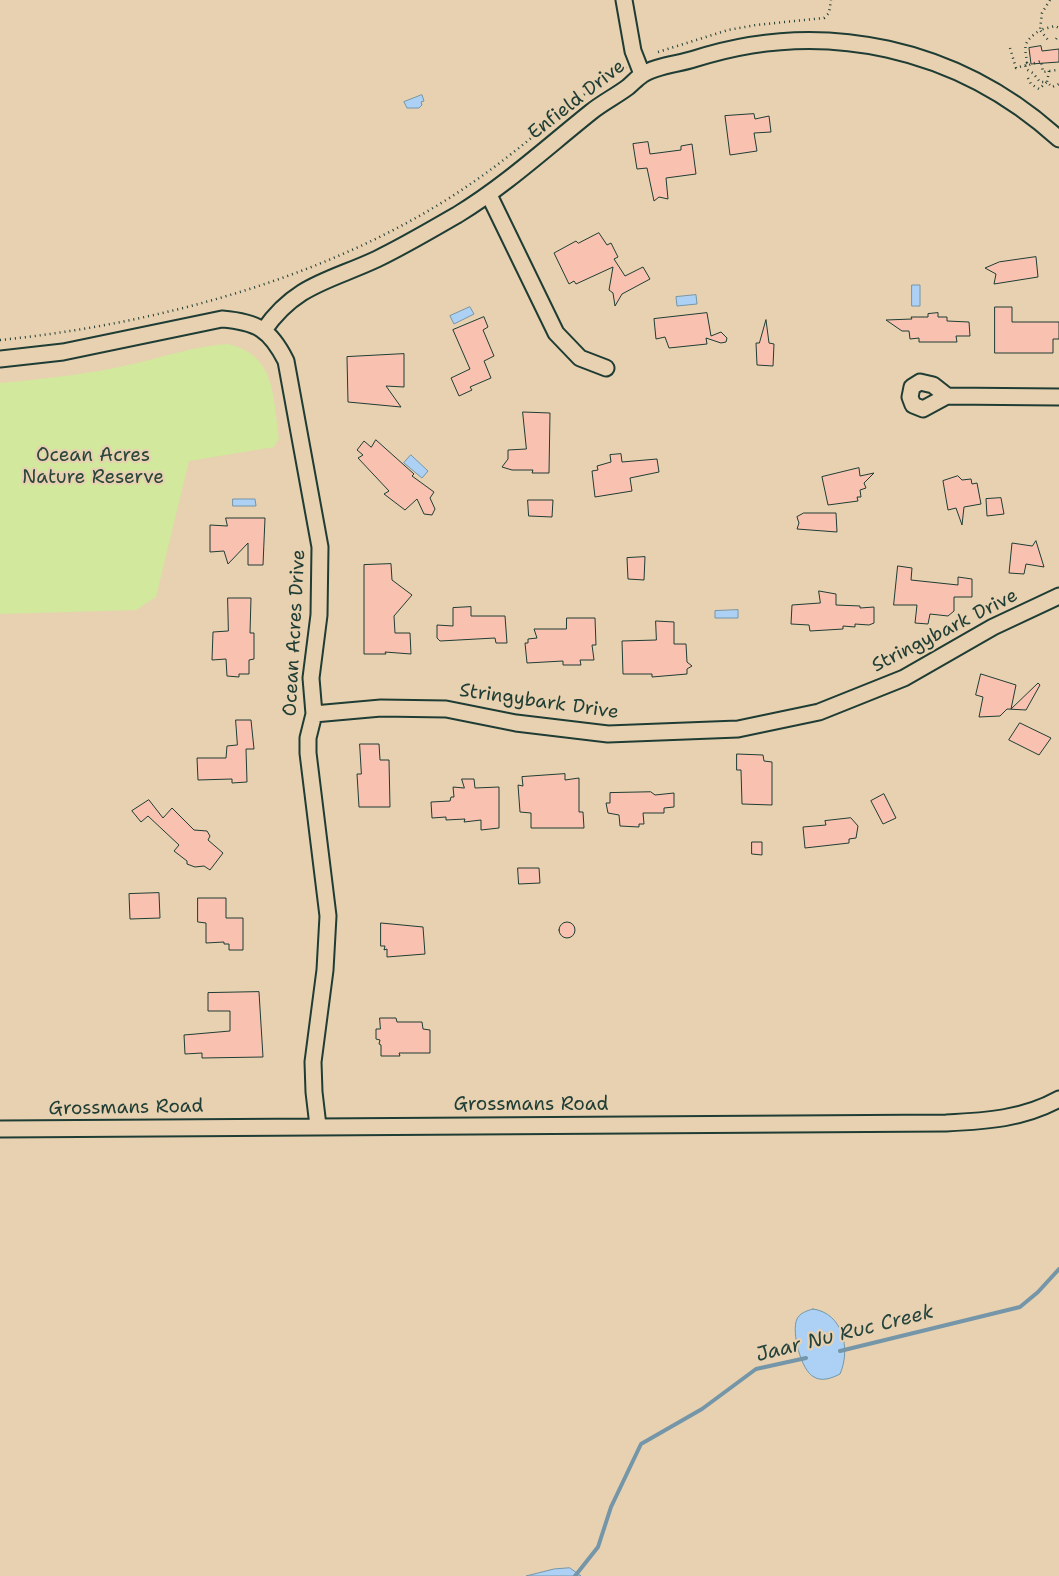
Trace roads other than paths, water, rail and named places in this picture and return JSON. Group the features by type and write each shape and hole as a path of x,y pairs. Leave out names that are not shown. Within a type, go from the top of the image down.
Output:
{"street":[{"path":"624,0 640,68"},
{"name":"Enfield Drive","path":"264,330 280,308 300,292 414,240 489,195 528,166 592,111 627,88 640,68 742,46 786,41 843,41 904,53 962,73 1010,100 1059,139"},
{"path":"489,195 556,333 580,358 606,368"},
{"name":"Ocean Acres Drive","path":"0,359 63,352 116,342 210,320 244,321 264,330 279,346 290,373 299,438 320,547 321,592 311,678 314,714 308,738 308,773 319,834 328,916 325,970 313,1062 318,1126"},
{"path":"947,396 1059,397"},
{"name":"Stringybark Drive","path":"314,714 381,708 446,709 516,723 608,734 738,728 819,712 904,678 993,627 1059,596"},
{"name":"Grossmans Road","path":"0,1129 946,1123 1011,1117 1036,1110 1059,1099"}],"water":[{"path":"422,95 424,101 421,102 422,105 419,108 407,108 404,102"},
{"path":"912,285 920,285 920,306 912,306"},
{"path":"696,295 697,304 677,306 676,297"},
{"path":"470,307 474,314 454,324 450,316"},
{"path":"411,455 428,471 422,478 404,463"},
{"path":"233,499 255,499 256,506 233,506"},
{"path":"738,610 738,618 715,618 715,611"},
{"path":"813,1309 831,1317 838,1325 844,1344 845,1354 840,1374 827,1379 814,1377 809,1373 801,1359 796,1341 795,1325 798,1317 806,1311"},
{"path":"570,1568 581,1576 526,1576 554,1569"}],"waterway":[{"name":"Jaar Nu Ruc Creek","path":"840,1351 1020,1307 1038,1292 1059,1269"},
{"name":"Jaar Nu Ruc Creek","path":"575,1576 598,1547 611,1507 641,1444 702,1409 756,1369 806,1358"}],"park label":[{"name":"Ocean Acres Nature Reserve","path":"93,467"}]}
